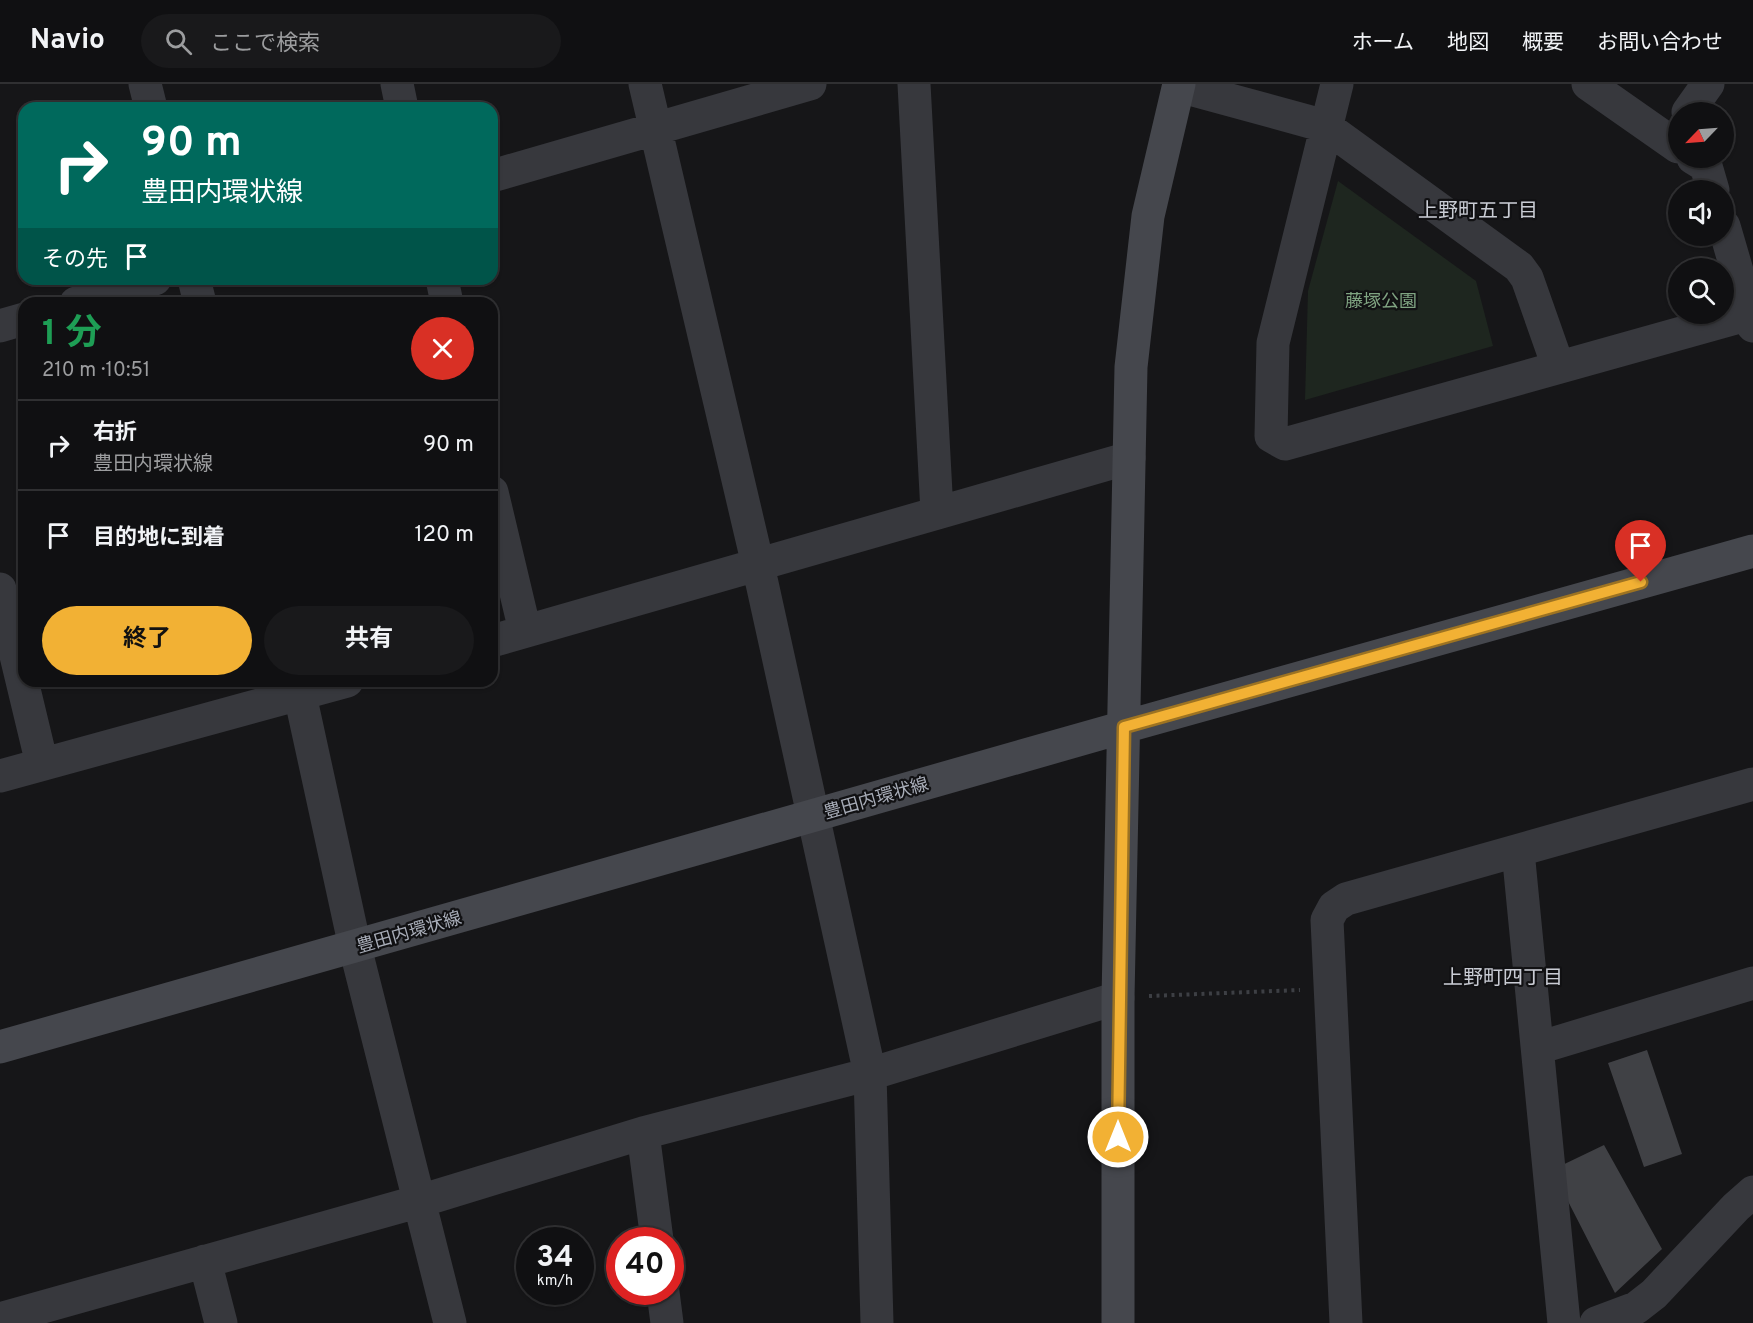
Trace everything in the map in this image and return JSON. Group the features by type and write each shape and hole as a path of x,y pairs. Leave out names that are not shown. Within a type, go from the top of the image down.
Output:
{"street":[{"path":"146,84 150,102"},
{"path":"397,84 401,102"},
{"path":"645,84 758,565 870,1074 877,1323"},
{"path":"498,174 810,84"},
{"path":"914,84 937,512"},
{"path":"1337,84 1273,343 1270,436 1285,444 1558,366 1752,318 1730,246"},
{"path":"1588,84 1668,134"},
{"path":"1695,102 1708,84"},
{"path":"1118,1323 1118,998 1131,366 1148,216 1179,85 1325,126 1519,267 1527,278 1558,366"},
{"path":"96,297 135,285"},
{"path":"0,326 18,321"},
{"path":"498,638 1129,458"},
{"path":"498,517 525,631"},
{"name":"豊田内環状線","path":"0,1047 1124,727 1753,551"},
{"path":"0,589 18,664"},
{"path":"24,687 42,764"},
{"path":"0,776 298,688 355,947 450,1323"},
{"path":"1346,1323 1327,920 1334,907 1346,899 1753,784"},
{"path":"1518,851 1564,1323"},
{"path":"1538,1048 1753,983"},
{"path":"0,1319 420,1201 643,1133 870,1074 1118,998"},
{"path":"643,1133 655,1227"},
{"path":"1596,1323 1636,1308 1654,1294 1753,1192"},
{"path":"205,1261 221,1323"},
{"path":"665,1305 667,1323"}],"path":[{"path":"1118,998 1330,989"}],"green space":[{"name":"藤塚公園","path":"1338,181 1476,281 1493,346 1305,400 1308,291"}],"building":[{"path":"1647,1050 1682,1154 1644,1167 1608,1063"},
{"path":"1604,1145 1662,1249 1615,1293 1552,1170"}],"district":[{"name":"上野町五丁目","path":"1478,210"},
{"name":"上野町四丁目","path":"1503,977"}],"route":[{"path":"1118,1137 1118,998 1124,727 1641,582"}]}
